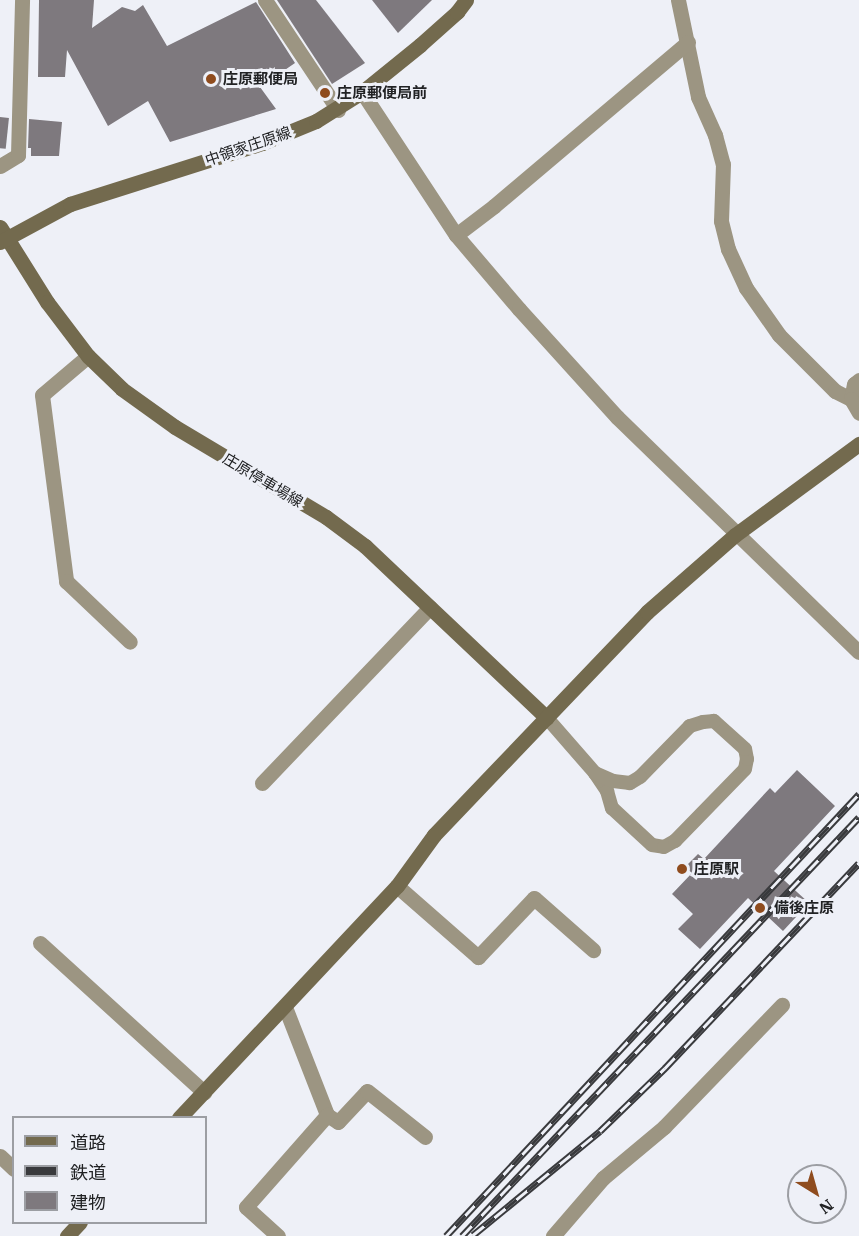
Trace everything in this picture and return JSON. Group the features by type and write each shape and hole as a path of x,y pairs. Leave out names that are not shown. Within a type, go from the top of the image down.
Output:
{"main road":[{"name":"中領家庄原線","path":"2,236 70,204 262,143 302,128 338,110 420,45 457,12 466,0"},
{"name":"庄原停車場線","path":"2,236 47,302 88,356 122,389 175,427 326,517 365,546 547,718"},
{"path":"182,1116 397,886 434,835 647,612 735,535 859,444"}],"street":[{"path":"0,166 18,155 22,0"},
{"path":"265,0 338,110"},
{"path":"678,0 698,97 715,135 723,164 721,221 728,249 742,278 779,335 835,391 851,399 859,413"},
{"path":"456,234 494,206 688,42"},
{"path":"362,92 456,234 608,407 735,535 859,652"},
{"path":"88,356 42,395 66,581 130,642"},
{"path":"851,399 854,384 859,380"},
{"path":"262,783 430,607"},
{"path":"397,886 478,957 534,898 593,950"},
{"path":"40,943 204,1092"},
{"path":"553,1236 603,1178 664,1127 782,1005"},
{"path":"285,1006 327,1115 338,1122 367,1091 425,1137"},
{"path":"278,1236 246,1207 327,1115"},
{"path":"0,1156 12,1167"}],"lane":[{"path":"547,718 595,773 607,791 612,808 652,845 664,847 675,841 745,769 747,759 745,749 714,721 703,722 690,726 640,777 630,783 613,781 595,773"}],"building":[{"path":"39,0 94,0 92,28 122,7 135,11 143,5 167,46 256,2 295,63 260,87 276,109 170,142 148,101 108,126 67,50 65,77 38,77"},
{"path":"277,0 316,0 365,63 332,84"},
{"path":"372,0 432,0 398,33"},
{"path":"0,117 9,118 6,149 0,148"},
{"path":"29,119 62,122 59,156 31,156 31,148 28,148"},
{"path":"797,770 835,806 774,871 809,903 783,931 748,898 700,949 678,929 693,914 672,894 692,873 685,867 698,854 704,859 770,788 775,793"}],"railway":[{"path":"446,1236 859,794"},
{"path":"462,1236 859,817"},
{"path":"473,1235 600,1131 665,1068 859,863"}],"place":[{"name":"庄原郵便局","path":"211,79"},
{"name":"庄原郵便局前","path":"325,93"},
{"name":"庄原駅","path":"682,869"},
{"name":"備後庄原","path":"760,908"}]}
